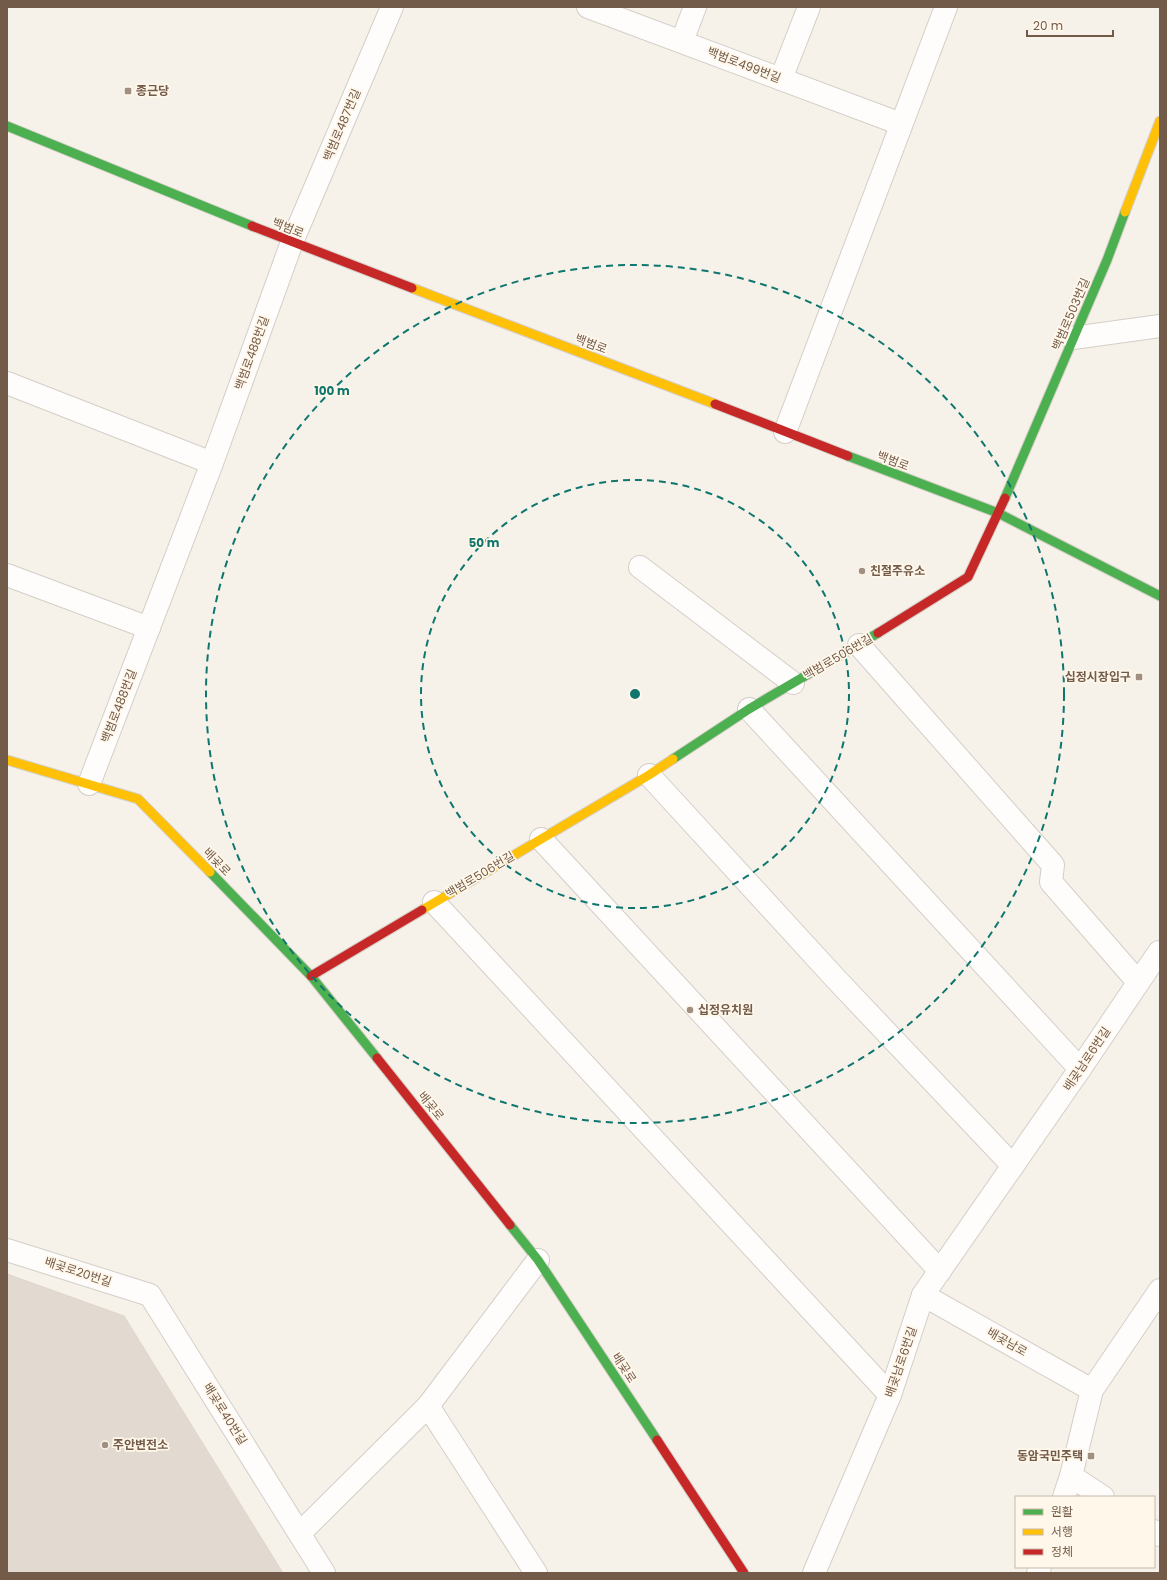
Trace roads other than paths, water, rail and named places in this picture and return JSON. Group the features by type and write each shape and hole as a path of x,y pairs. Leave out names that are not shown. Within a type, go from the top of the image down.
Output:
{"street":[{"name":"백범로487번길","path":"292,242 392,7"},
{"name":"백범로499번길","path":"588,7 901,124"},
{"path":"682,42 695,7"},
{"path":"781,79 809,7"},
{"path":"785,432 946,7"},
{"name":"백범로503번길","path":"998,514 1107,260 1160,121"},
{"name":"백범로","path":"7,126 292,242 998,514 1160,596"},
{"name":"백범로488번길","path":"89,784 212,463 292,242"},
{"path":"1073,338 1160,326"},
{"path":"15,386 212,463"},
{"name":"백범로506번길","path":"311,976 649,774 749,708 859,645 968,577 998,514"},
{"path":"640,567 793,683"},
{"path":"7,575 149,628"},
{"path":"859,645 1053,865 1051,882 1138,982"},
{"path":"749,708 1080,1069"},
{"name":"배곶로","path":"7,760 138,799 311,976 538,1260 744,1573"},
{"path":"649,774 835,978 1013,1166"},
{"path":"540,839 940,1271"},
{"path":"434,902 890,1395"},
{"name":"배곶남로6번길","path":"814,1573 890,1395 923,1294 1080,1069 1138,982 1159,952 1160,953"},
{"name":"배곶로20번길","path":"7,1250 150,1295"},
{"path":"300,1533 428,1406 538,1260"},
{"path":"1064,1496 1071,1476 1092,1390 1160,1290"},
{"name":"배곶남로","path":"923,1294 1092,1390"},
{"name":"배곶로40번길","path":"150,1295 324,1573"},
{"path":"428,1406 536,1573"},
{"path":"1071,1476 1101,1496"}],"place":[{"name":"종근당","path":"128,91"},
{"name":"친절주유소","path":"862,571"},
{"name":"십정시장입구","path":"1139,677"},
{"name":"십정유치원","path":"690,1010"},
{"name":"주안변전소","path":"105,1445"},
{"name":"동암국민주택","path":"1091,1456"}]}
